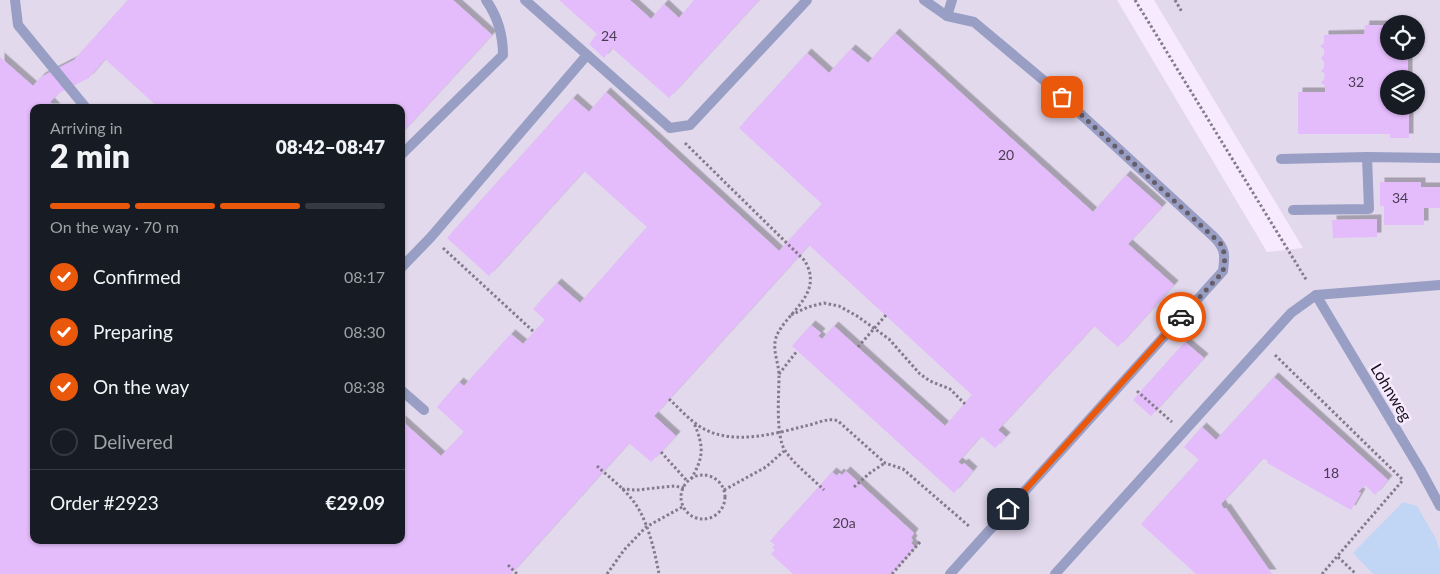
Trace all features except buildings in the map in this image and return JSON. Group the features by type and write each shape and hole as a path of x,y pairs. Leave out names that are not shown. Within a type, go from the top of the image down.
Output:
{"lane":[{"path":"15,0 18,25 83,104"},
{"path":"405,151 503,55 503,38 498,21 486,0"},
{"path":"525,0 670,128 690,125 807,0"},
{"path":"924,0 947,16 974,22 1048,84 1222,245 1225,257 1223,272 950,574"},
{"path":"947,16 952,0"},
{"path":"405,264 432,237 587,55"},
{"path":"1293,210 1369,209 1367,157"},
{"path":"1281,159 1440,158"},
{"path":"1055,574 1263,343 1291,314 1316,295 1440,285"},
{"name":"Lohnweg","path":"1316,295 1420,469 1440,506"},
{"path":"405,393 424,410"}],"path":[{"path":"1135,0 1316,295"},
{"path":"1175,0 1182,12"},
{"path":"670,128 792,246 805,261 811,276 809,289 802,302 778,333 774,342 779,375 779,432 784,451 824,490"},
{"path":"432,237 534,332"},
{"path":"789,317 808,307 824,303 839,306 889,339 920,374 930,381 950,389 965,404"},
{"path":"858,347 886,315"},
{"path":"1263,343 1404,480"},
{"path":"779,375 797,351"},
{"path":"1125,380 1183,432"},
{"path":"669,399 694,422 714,433 734,437 754,437 833,419 838,421 886,463 903,469 983,538"},
{"path":"689,481 698,476 712,477 718,481 724,490 725,501 723,507 713,516 700,518 688,512 684,506 682,499 684,488 698,468 702,454 702,440 694,422"},
{"path":"724,490 766,466 784,451"},
{"path":"662,452 689,481"},
{"path":"854,487 871,472 886,463"},
{"path":"597,466 622,489 638,508 654,549 659,574"},
{"path":"1322,574 1404,480 1412,472 1420,469"},
{"path":"622,489 636,490 675,486 684,488"},
{"path":"607,574 624,550 646,528 684,506"},
{"path":"892,574 920,542"},
{"path":"1338,557 1356,574"},
{"path":"508,565 518,574"}],"shaded area":[{"path":"0,0 1117,0 1267,252 1303,248 1154,0 1440,0 1440,574 0,574"}],"water":[{"path":"1403,502 1417,506 1436,539 1440,552 1440,574 1373,574 1353,553"}],"way so far":[{"path":"1062,97 1222,245 1225,257 1223,272 1181,317"}],"route":[{"path":"1008,509 1181,317"}]}
